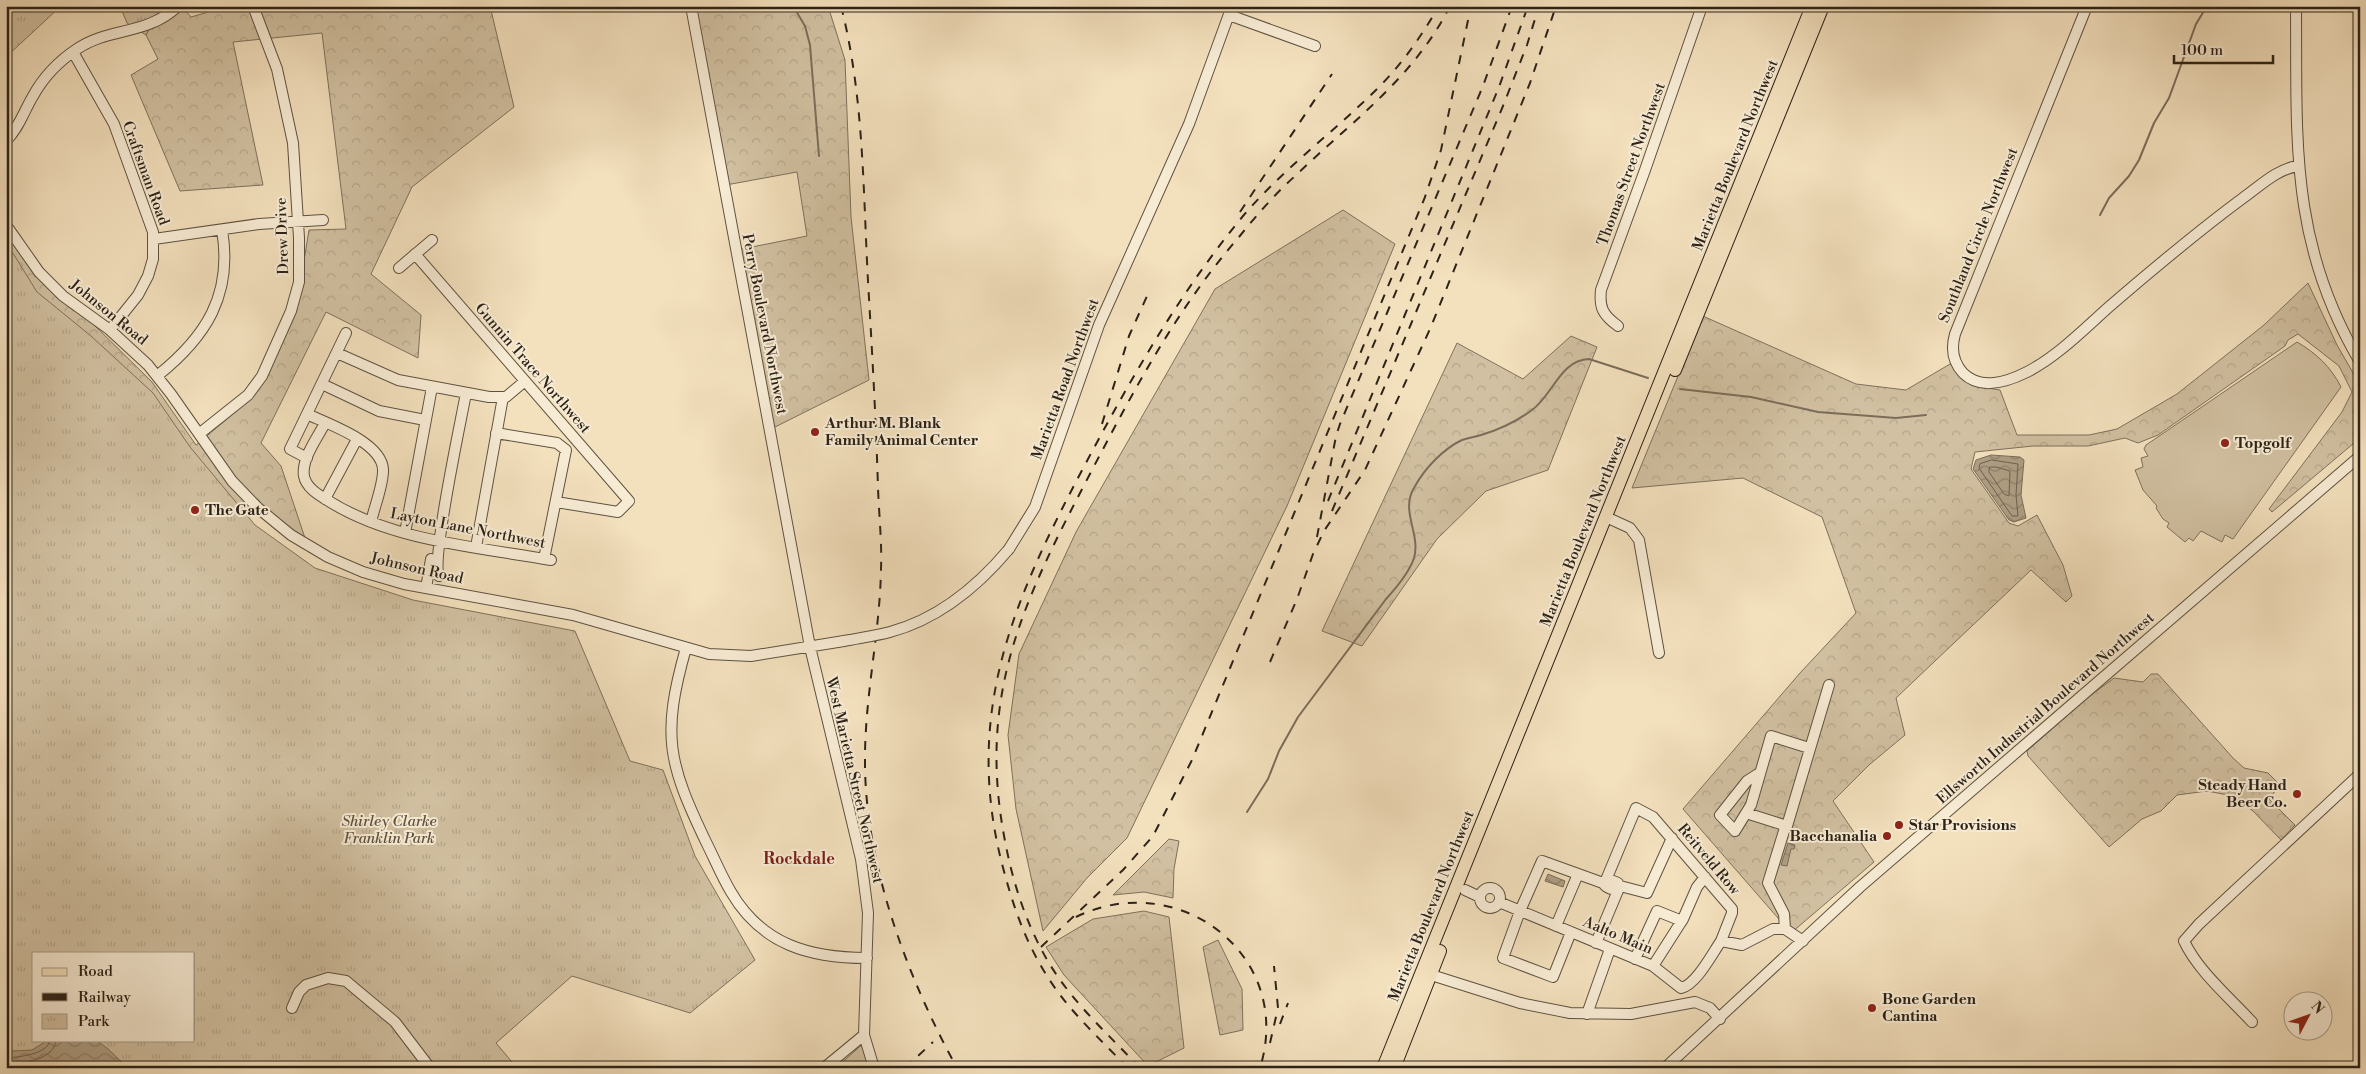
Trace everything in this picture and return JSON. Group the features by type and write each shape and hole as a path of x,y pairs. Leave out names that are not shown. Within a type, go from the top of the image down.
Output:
{"main road":[{"name":"Marietta Boulevard Northwest","path":"1383,1068 1426,973 1610,519 1812,6"},
{"path":"1394,1068 1426,973 1465,890 1610,519 1823,6"}],"street":[{"path":"6,141 20,123 40,84 52,70 73,52 96,40 156,23 178,6"},
{"name":"Drew Drive","path":"199,434 248,396 262,376 290,312 299,282 298,221 292,143 277,69 253,6"},
{"name":"Perry Boulevard Northwest","path":"691,6 810,647"},
{"name":"Thomas Street Northwest","path":"1618,326 1602,313 1599,305 1601,290 1646,170 1702,6"},
{"name":"Southland Circle Northwest","path":"2087,6 1955,334 1952,347 1954,359 1966,375 1974,380 1991,384 2015,378 2028,371 2066,344 2213,220 2282,170 2298,166"},
{"path":"2296,6 2298,166 2305,220 2318,271 2337,320 2360,362"},
{"path":"1230,11 1315,46"},
{"name":"Marietta Road Northwest","path":"810,647 890,632 918,622 950,604 976,584 1009,548 1023,528 1038,499 1099,325 1189,124 1230,11"},
{"name":"Craftsman Road","path":"73,52 114,124 141,197 154,239 153,259 146,282 110,330"},
{"path":"154,239 259,224 323,220"},
{"name":"Johnson Road","path":"6,225 39,272 63,296 110,330 134,351 157,376 232,481 258,508 291,535 328,557 363,572 431,589 573,615 686,648 730,657 751,656 810,647"},
{"path":"157,376 191,346 205,327 215,308 224,273 222,230"},
{"path":"399,268 432,240"},
{"name":"Gunnin Trace Northwest","path":"415,254 629,501 618,512 556,502"},
{"path":"307,458 290,449 346,333"},
{"path":"337,353 398,380 466,393 503,397 513,392 525,382"},
{"path":"322,384 379,412 426,420"},
{"path":"405,533 432,387"},
{"path":"431,589 437,540 466,393"},
{"path":"476,547 503,397"},
{"path":"307,414 368,444 378,454 383,470 371,522"},
{"name":"Layton Lane Northwest","path":"325,423 307,458 304,475 306,484 325,499 371,522 405,533 437,540 548,560 556,502"},
{"path":"496,434 557,443 564,448 566,454 556,502"},
{"path":"564,448 574,438"},
{"path":"325,499 357,439"},
{"name":"Ellsworth Industrial Boulevard Northwest","path":"1665,1068 1803,942 1860,887 2360,456"},
{"path":"1610,519 1630,528 1639,540 1659,653"},
{"path":"431,589 438,576 436,570 437,540"},
{"name":"West Marietta Street Northwest","path":"810,647 860,859 868,913 864,1035 874,1068"},
{"path":"686,648 671,708 670,733 673,760 685,798 730,892 755,922 786,944 823,956 867,958"},
{"path":"1785,929 1784,914 1768,883 1787,826 1828,685"},
{"path":"1758,774 1747,782 1720,815 1735,831 1750,805 1771,736 1809,748"},
{"path":"2252,1022 2203,968 2184,941 2360,774"},
{"name":"Reitveld Row","path":"1604,881 1636,808 1654,817 1732,909 1720,941"},
{"path":"1746,814 1787,826"},
{"path":"1571,932 1553,977 1504,958 1520,911 1542,861 1578,874 1604,881 1612,880 1619,887 1647,893 1672,838"},
{"path":"1556,926 1578,874"},
{"path":"1653,966 1682,921 1697,886 1705,877"},
{"path":"1596,943 1619,887"},
{"name":"Aalto Main","path":"1492,888 1497,891 1500,902 1488,909 1480,902 1480,897 1486,889 1492,888"},
{"name":"Aalto Main","path":"1465,890 1480,897"},
{"name":"Aalto Main","path":"1500,902 1653,966 1681,988 1687,987 1720,941"},
{"path":"1635,959 1657,911 1682,921"},
{"path":"1720,941 1742,945 1773,929 1785,929 1803,942"},
{"path":"1587,1014 1610,949"},
{"path":"1426,973 1545,1009 1587,1014 1631,1014 1695,1002 1710,1008 1720,1019"},
{"path":"292,1008 298,992 306,985 328,978 346,981 395,1022 430,1068"},
{"path":"824,1068 864,1035"}],"green space":[{"path":"6,6 61,6 6,57"},
{"path":"120,6 181,6 151,25 146,35 127,23"},
{"path":"181,6 191,17 229,6 490,6 514,107 412,187 371,274 421,315 418,358 326,312 261,443 281,466 307,544 249,506 153,608 6,501 6,230 83,314 152,382 196,445 252,398 281,344 300,285 309,230 346,229 322,33 233,42 263,185 180,191 131,75 158,59 146,35 151,25"},
{"path":"689,6 828,6 845,60 851,217 869,380 769,430 737,250 807,236 797,172 726,185"},
{"path":"1343,210 1395,244 1287,506 1127,838 1087,878 1043,931 1016,809 1008,735 1019,654 1076,532 1215,289"},
{"name":"Shirley Clarke Franklin Park","path":"6,242 37,292 91,336 153,393 190,447 255,525 315,568 413,600 575,631 630,761 663,770 695,856 755,960 690,1013 572,976 496,1043 517,1068 6,1068"},
{"path":"2308,283 2337,345 2360,385 2360,438 2272,512 2269,509 2342,412 2352,392 2339,366 2298,334 2288,340 2285,346 2158,435 2138,443 2125,438 2088,446 2033,446 1975,452 1971,469 2009,523 2018,526 2037,515 2063,565 2072,596 2066,602 2031,570 1896,698 1905,735 1869,765 1833,801 1874,862 1791,933 1683,809 1800,673 1856,613 1822,517 1743,478 1632,488 1683,364 1696,313 1856,384 1906,390 1950,364 1975,386 2000,390 2017,435 2089,435 2117,429 2177,394 2264,325"},
{"path":"1571,336 1597,347 1548,470 1486,491 1437,539 1362,646 1322,631 1457,343 1523,379"},
{"name":"Topgolf","path":"2297,342 2322,361 2333,373 2341,387 2233,539 2225,535 2222,542 2201,531 2193,541 2189,538 2185,542 2167,527 2169,523 2163,519 2156,508 2157,506 2143,490 2135,470 2143,467 2141,458 2148,456 2144,449 2146,445"},
{"path":"2151,674 2158,674 2244,768 2268,773 2280,785 2269,799 2295,825 2281,840 2253,811 2233,796 2207,791 2177,795 2161,811 2142,819 2109,847 2028,756 2027,751 2087,698 2114,678 2143,682"},
{"path":"1169,839 1179,841 1174,869 1173,898 1144,892 1113,895"},
{"path":"1144,911 1169,917 1184,1048 1148,1066 1064,975 1046,947 1093,919"},
{"path":"1218,940 1242,989 1243,1030 1220,1035 1203,947"},
{"path":"865,1042 867,1068 836,1068"}],"water":[{"path":"1991,455 2020,457 2024,460 2021,495 2026,518 2014,522 2009,520 1973,469 1976,460"},
{"path":"1788,843 1795,845 1794,849 1791,849 1787,866 1781,865"},
{"path":"1548,874 1565,881 1563,887 1545,881"},
{"path":"45,1042 99,1042 128,1068 6,1068 6,1054 12,1051 32,1050"}],"waterway":[{"path":"793,6 805,26 810,45 819,156"},
{"path":"2100,215 2109,198 2129,176 2139,160 2154,123 2169,98 2196,24 2207,6"},
{"path":"1247,812 1268,779 1279,751 1298,717 1409,569 1414,558 1415,549 1409,505 1410,497 1418,481 1435,460 1462,440 1494,431 1532,410 1546,396 1564,372 1571,365 1579,361 1589,359 1648,378"},
{"path":"1680,389 1751,397 1818,412 1896,418 1926,415"}],"railway":[{"path":"841,6 854,74 861,143 881,549 880,593 866,734 867,798 880,878 892,918 921,996 957,1068"},
{"path":"1128,1068 1076,1014 1057,991 1041,967 1028,942 1009,889 993,817 989,762 992,710 1002,659 1017,610 1037,560 1061,510 1123,395 1179,303 1220,244 1243,216 1275,182 1388,78 1412,48 1439,6"},
{"path":"1140,1068 1092,1018 1058,978 1041,950 1028,921 1013,877 1006,846 998,792 997,742 1002,695 1012,650 1027,606 1068,517 1141,379 1196,291 1272,198 1400,78 1435,32 1450,6"},
{"path":"1041,947 1123,870 1153,836 1192,760 1425,197 1441,150 1471,6"},
{"path":"1317,537 1336,436 1340,424 1483,86 1512,6"},
{"path":"1328,501 1499,87 1528,6"},
{"path":"1332,511 1503,106 1527,45 1539,6"},
{"path":"1270,662 1324,531 1365,470 1430,329 1530,83 1556,6"},
{"path":"1240,212 1332,74"},
{"path":"1102,424 1129,336 1147,296"},
{"path":"1076,917 1115,904 1153,904 1188,913 1219,931 1244,957 1260,990 1266,1027 1260,1068"},
{"path":"1270,1043 1278,1008 1274,966"},
{"path":"1280,1024 1288,1003"},
{"path":"905,1068 933,1042"}],"place":[{"name":"Arthur M. Blank Family Animal Center","path":"815,432"},
{"name":"Topgolf","path":"2225,443"},
{"name":"The Gate","path":"195,510"},
{"name":"Steady Hand Beer Co.","path":"2297,794"},
{"name":"Star Provisions","path":"1899,825"},
{"name":"Bacchanalia","path":"1887,836"},
{"name":"Bone Garden Cantina","path":"1872,1008"}],"district":[{"name":"Rockdale","path":"799,858"}]}
